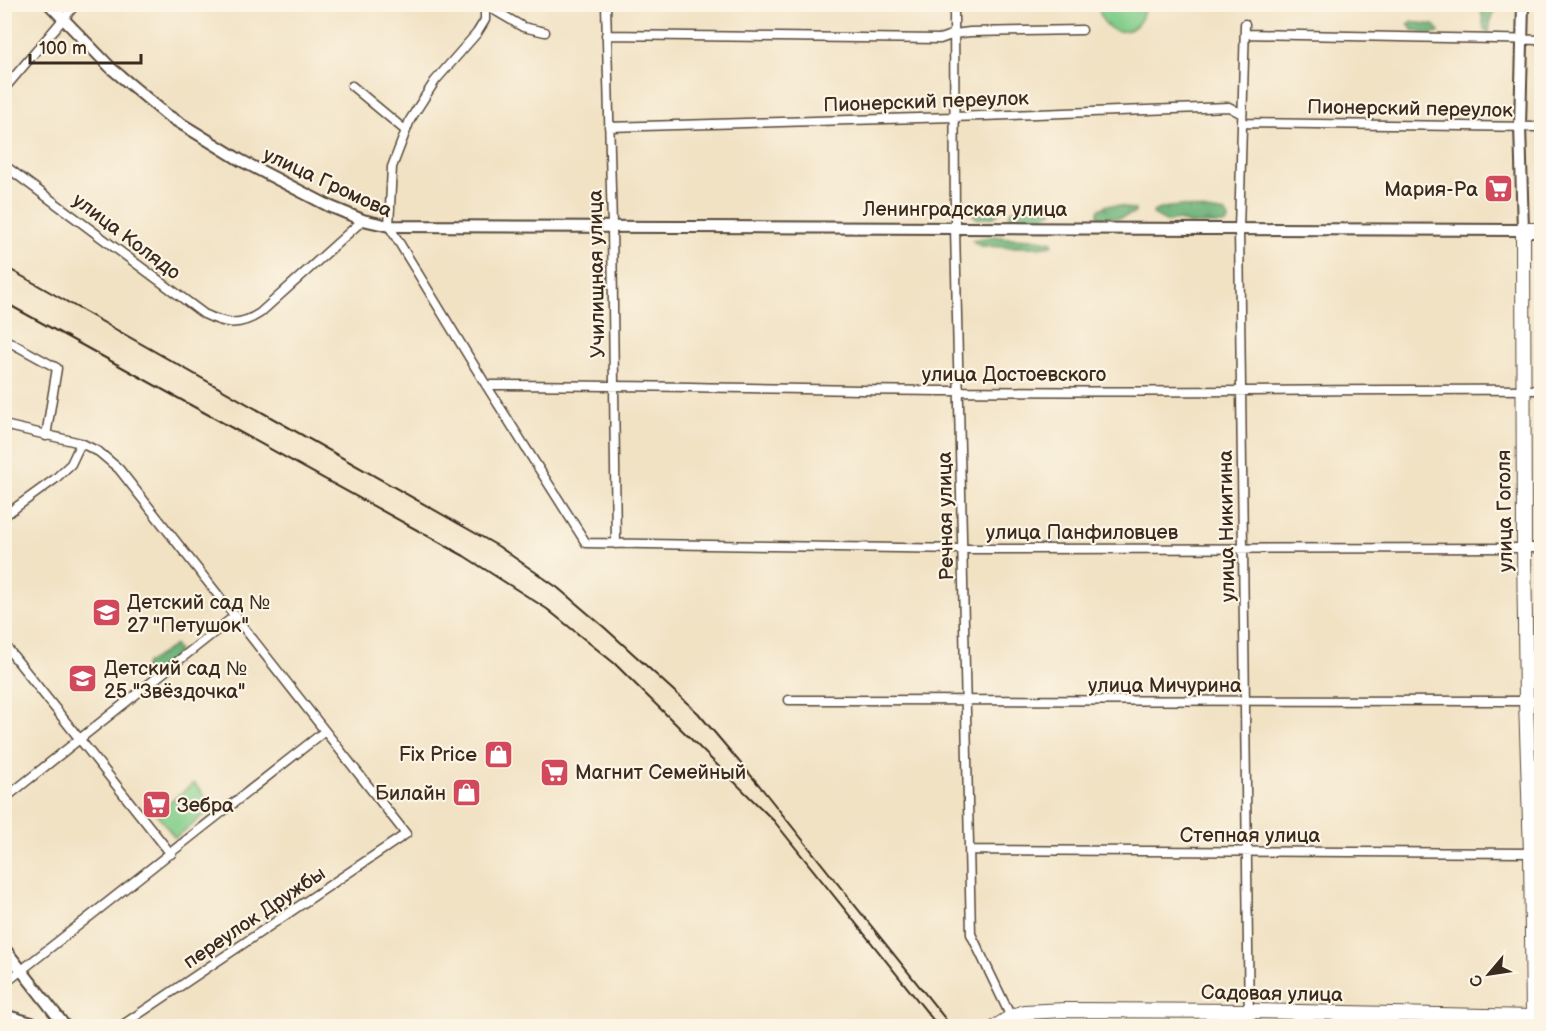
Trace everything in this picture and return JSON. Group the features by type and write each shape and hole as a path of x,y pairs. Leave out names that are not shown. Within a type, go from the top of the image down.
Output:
{"main road":[{"name":"Ленинградская улица","path":"1523,230 1542,230"},
{"name":"улица Гоголя","path":"1523,230 1524,548 1526,701 1532,853 1533,1017"},
{"name":"Садовая улица","path":"1011,1017 1024,1012 1066,1010 1533,1017"},
{"path":"997,1026 1011,1017"}],"street":[{"name":"улица Громова","path":"49,4 112,69 167,115 240,160 329,206 363,220 389,226 586,543"},
{"path":"4,88 64,21 76,4"},
{"name":"Училищная улица","path":"606,4 612,226 616,544"},
{"name":"Речная улица","path":"954,4 955,228 971,934 1011,1017"},
{"name":"улица Гоголя","path":"1523,4 1520,126 1523,230"},
{"path":"484,5 523,27 545,32"},
{"path":"389,226 392,167 410,120 435,81 477,33 485,20 484,5"},
{"name":"улица Никитина","path":"1245,24 1239,229 1250,1026"},
{"path":"606,35 940,39 954,33 969,32 1083,30"},
{"path":"1245,34 1542,40"},
{"path":"352,86 406,131"},
{"name":"Пионерский переулок","path":"609,126 1229,107 1242,118 1542,127"},
{"name":"улица Колядо","path":"4,165 204,314 217,320 234,323 249,321 260,313 363,220"},
{"name":"Ленинградская улица","path":"389,226 1523,230"},
{"path":"4,339 57,368 46,436"},
{"name":"улица Достоевского","path":"486,385 614,385 959,392 1542,390"},
{"path":"4,426 81,443 99,452 119,469 325,731 4,984"},
{"path":"4,516 55,479 71,464 81,443"},
{"name":"улица Панфиловцев","path":"586,543 963,549 1542,548"},
{"path":"4,799 236,615"},
{"path":"4,644 171,854"},
{"name":"улица Мичурина","path":"789,700 1542,701"},
{"name":"переулок Дружбы","path":"121,1026 406,834 325,731"},
{"name":"Степная улица","path":"969,850 1532,853"},
{"path":"4,948 65,1026"},
{"path":"4,1015 42,1026"}],"green space":[{"path":"1099,5 1144,5 1137,25 1130,30 1122,31 1113,30 1106,25"},
{"path":"1480,5 1497,5 1491,19 1489,33 1484,28"},
{"path":"1413,21 1435,26 1439,33 1428,34 1413,31 1408,24"},
{"path":"981,204 995,207 999,213 994,217 977,219 971,209"},
{"path":"1107,205 1135,210 1135,213 1119,218 1108,217 1104,220 1098,216 1098,210"},
{"path":"1036,206 1049,207 1053,212 1014,221 1009,216 1011,210"},
{"path":"1182,206 1226,213 1229,219 1226,224 1188,224 1179,220 1167,222 1153,214 1154,211 1168,207"},
{"path":"995,236 1045,240 1052,242 1053,245 980,246 972,240"},
{"path":"175,645 178,651 167,665 141,681 139,678 147,663"},
{"path":"194,783 214,807 175,838 156,813"}],"railway":[{"path":"4,266 498,546 558,588 698,713 759,785 951,1026"},
{"path":"4,302 464,556 547,609 614,663 774,821 938,1026"}],"place":[{"name":"Мария-Ра","path":"1499,189"},
{"name":"Детский сад № 27 \"Петушок\"","path":"106,613"},
{"name":"Детский сад № 25 \"Звёздочка\"","path":"83,679"},
{"name":"Fix Price","path":"498,754"},
{"name":"Магнит Семейный","path":"554,772"},
{"name":"Билайн","path":"467,793"},
{"name":"Зебра","path":"156,805"}]}
